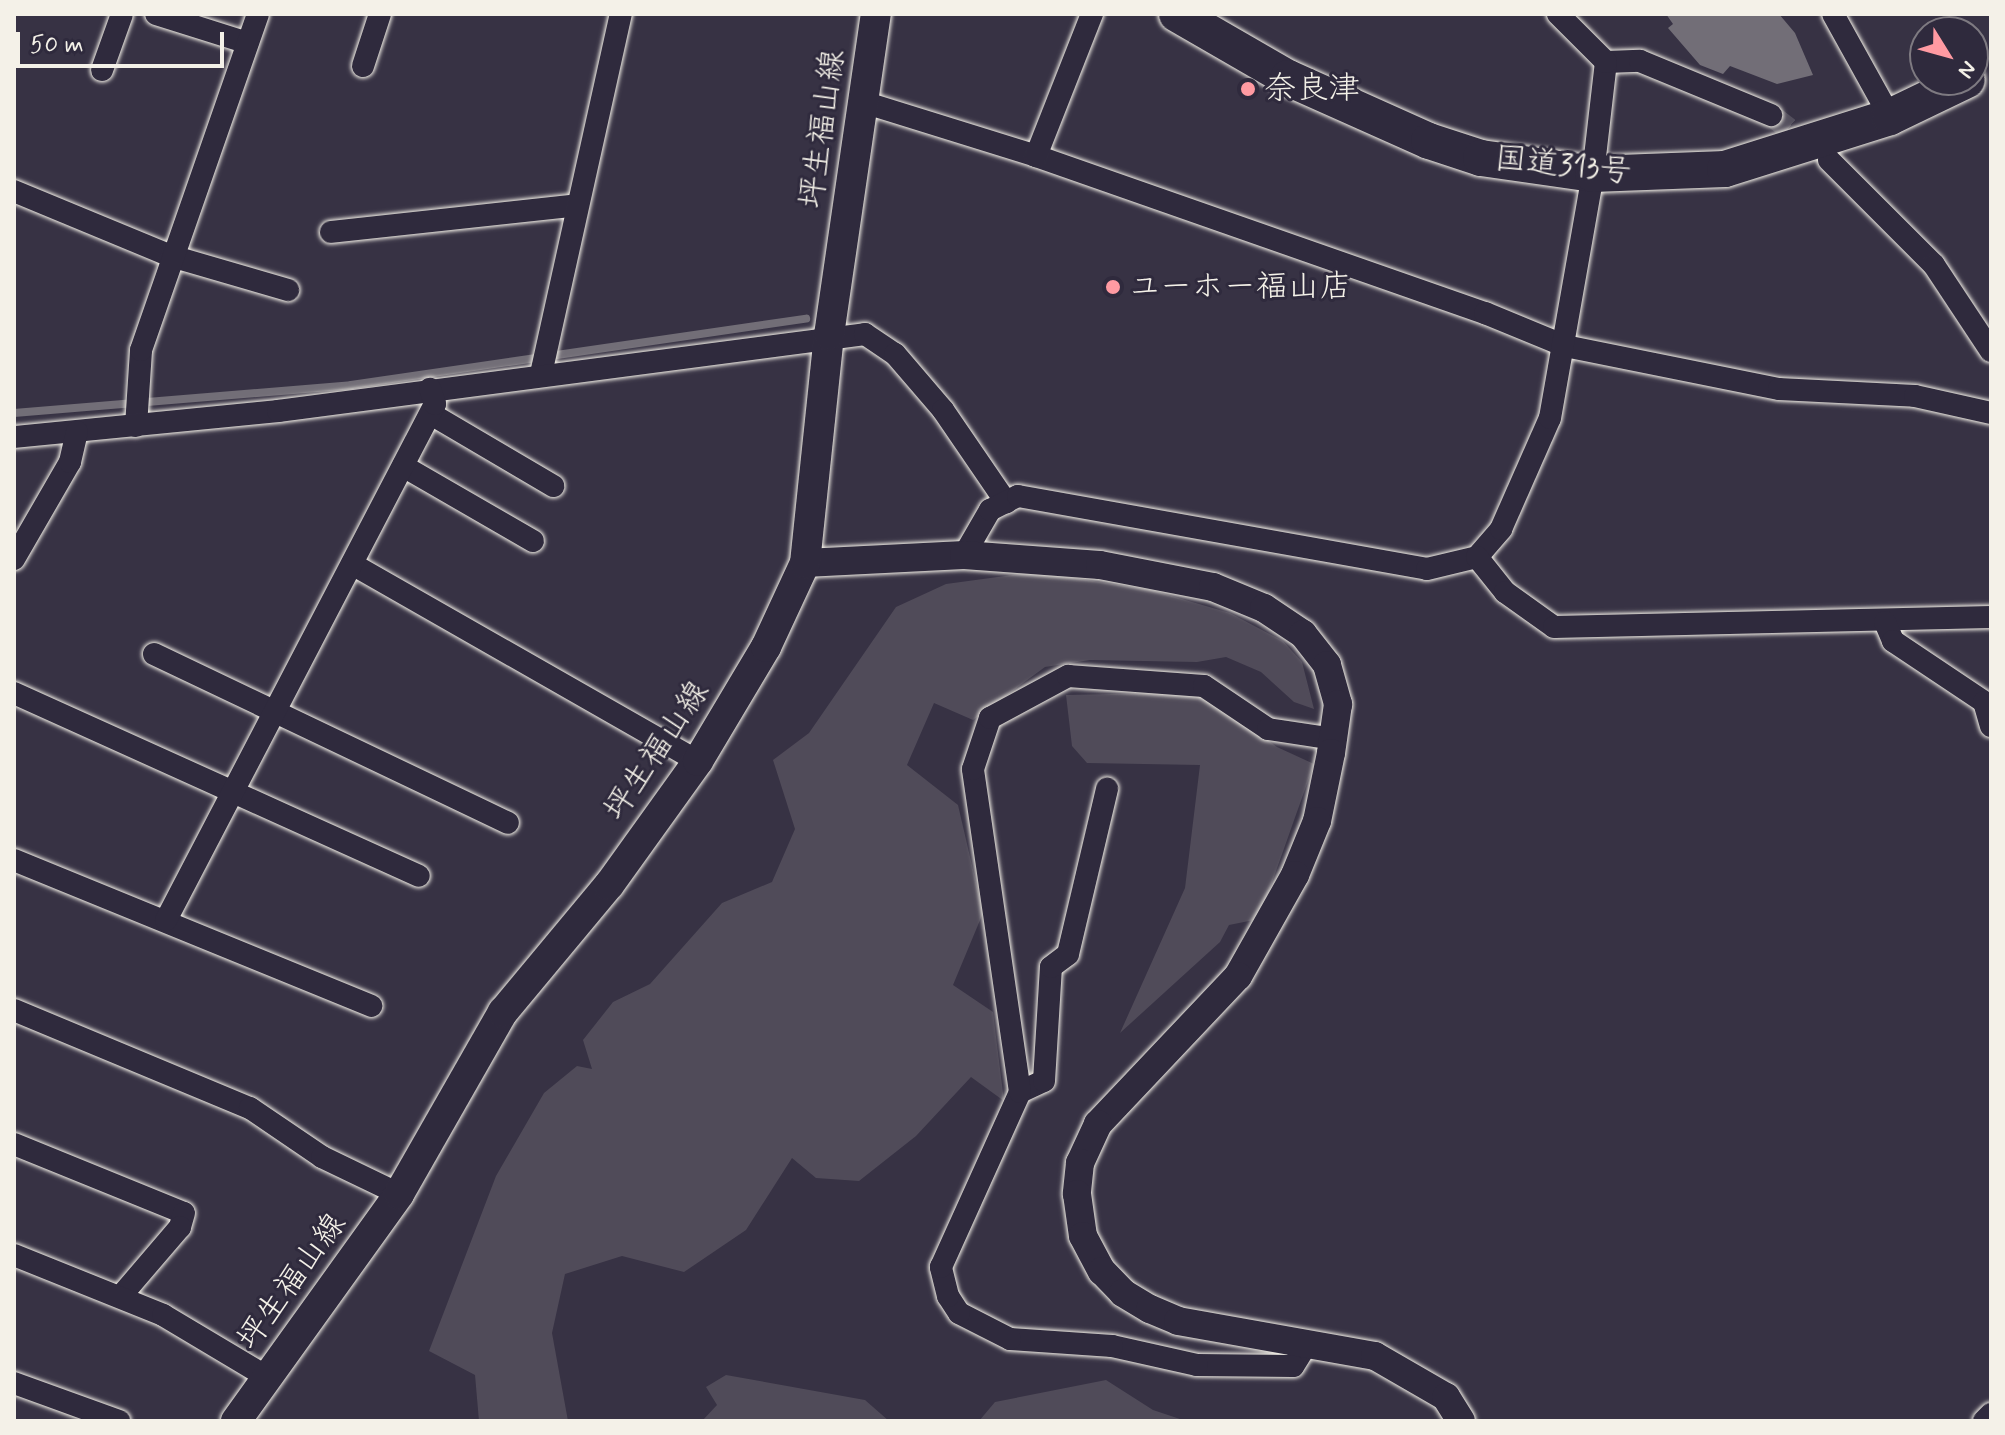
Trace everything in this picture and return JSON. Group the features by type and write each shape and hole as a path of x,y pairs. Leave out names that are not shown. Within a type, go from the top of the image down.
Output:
{"highway":[{"name":"国道313号","path":"1177,14 1288,78 1429,141 1481,158 1593,174 1725,169 1890,117 1934,96"}],"main road":[{"name":"坪生福山線","path":"236,1421 399,1194 503,1012 609,885 698,761 766,647 805,563 829,335 876,14"}],"street":[{"path":"102,70 122,14"},
{"path":"156,14 248,43"},
{"path":"136,422 141,350 171,256 258,14"},
{"path":"363,66 380,14"},
{"path":"541,373 621,14"},
{"path":"1036,156 1092,14"},
{"path":"1558,14 1606,62 1640,61 1771,115"},
{"path":"1833,14 1890,117"},
{"path":"964,555 990,510 1018,496 1427,569 1477,557 1501,529 1550,418 1593,174 1606,62"},
{"path":"863,102 1036,156 1485,313 1565,346 1779,389 1915,396 1991,413"},
{"path":"1829,160 1934,265 1991,351"},
{"path":"14,191 171,256 288,290"},
{"path":"331,232 578,205"},
{"path":"14,437 430,389 829,335 865,334 895,354 943,410 1006,502"},
{"path":"166,920 431,414 435,404 430,389"},
{"path":"431,414 553,486"},
{"path":"14,559 70,462 77,432"},
{"path":"403,466 533,541"},
{"path":"805,563 964,555 1100,565 1213,587 1264,608 1303,634 1327,665 1338,704 1317,821 1270,923 1238,976 1194,1029 1136,1078 1098,1124 1080,1163 1077,1194 1083,1236 1102,1271 1123,1293 1178,1321 1375,1356 1411,1373 1446,1397 1461,1421"},
{"path":"1477,557 1505,592 1554,627 1885,622 1991,617"},
{"path":"352,564 698,761"},
{"path":"1885,622 1893,641 1984,702 1991,726"},
{"path":"154,654 508,823"},
{"path":"1307,1344 1293,1366 1197,1365 1112,1346 1010,1339 959,1313 948,1296 941,1267 1020,1092 973,769 990,718 1068,676 1204,686 1268,729 1333,739"},
{"path":"14,693 419,876"},
{"path":"1020,1092 1044,1081 1051,967 1068,954 1107,789"},
{"path":"14,860 371,1006"},
{"path":"14,1010 250,1108 322,1157 399,1194"},
{"path":"14,1144 184,1213 180,1227 120,1297"},
{"path":"14,1255 163,1315 267,1377"},
{"path":"14,1383 119,1421"},
{"path":"1984,1421 1991,1414"}],"shaded area":[{"path":"1666,14 1779,14 1795,33 1813,75 1777,84 1730,66 1723,74 1700,65 1668,28 1673,24"},
{"path":"1034,572 1151,590 1230,613 1283,641 1302,662 1314,709 1294,702 1261,672 1226,657 1197,662 1090,660 1045,667 973,720 934,703 907,765 958,805 983,913 953,985 993,1012 1004,1101 971,1077 916,1136 859,1181 816,1178 792,1158 746,1230 684,1272 622,1256 565,1274 552,1333 568,1421 479,1421 475,1375 429,1351 496,1176 544,1093 577,1066 592,1069 583,1040 613,1002 650,984 722,903 772,882 795,829 773,760 809,733 896,607 946,584"},
{"path":"1203,692 1277,747 1314,764 1259,919 1229,925 1220,942 1120,1033 1185,888 1200,765 1087,763 1072,746 1066,695"},
{"path":"726,1375 865,1400 889,1421 702,1421 717,1405 706,1387"},
{"path":"1106,1380 1153,1410 1186,1421 979,1421 995,1402"}],"waterway":[{"path":"14,413 351,385 806,319"}],"tunnel":[{"path":"1771,115 1811,146"}],"place":[{"name":"奈良津","path":"1248,89"},
{"name":"ユーホー福山店","path":"1113,287"}]}
